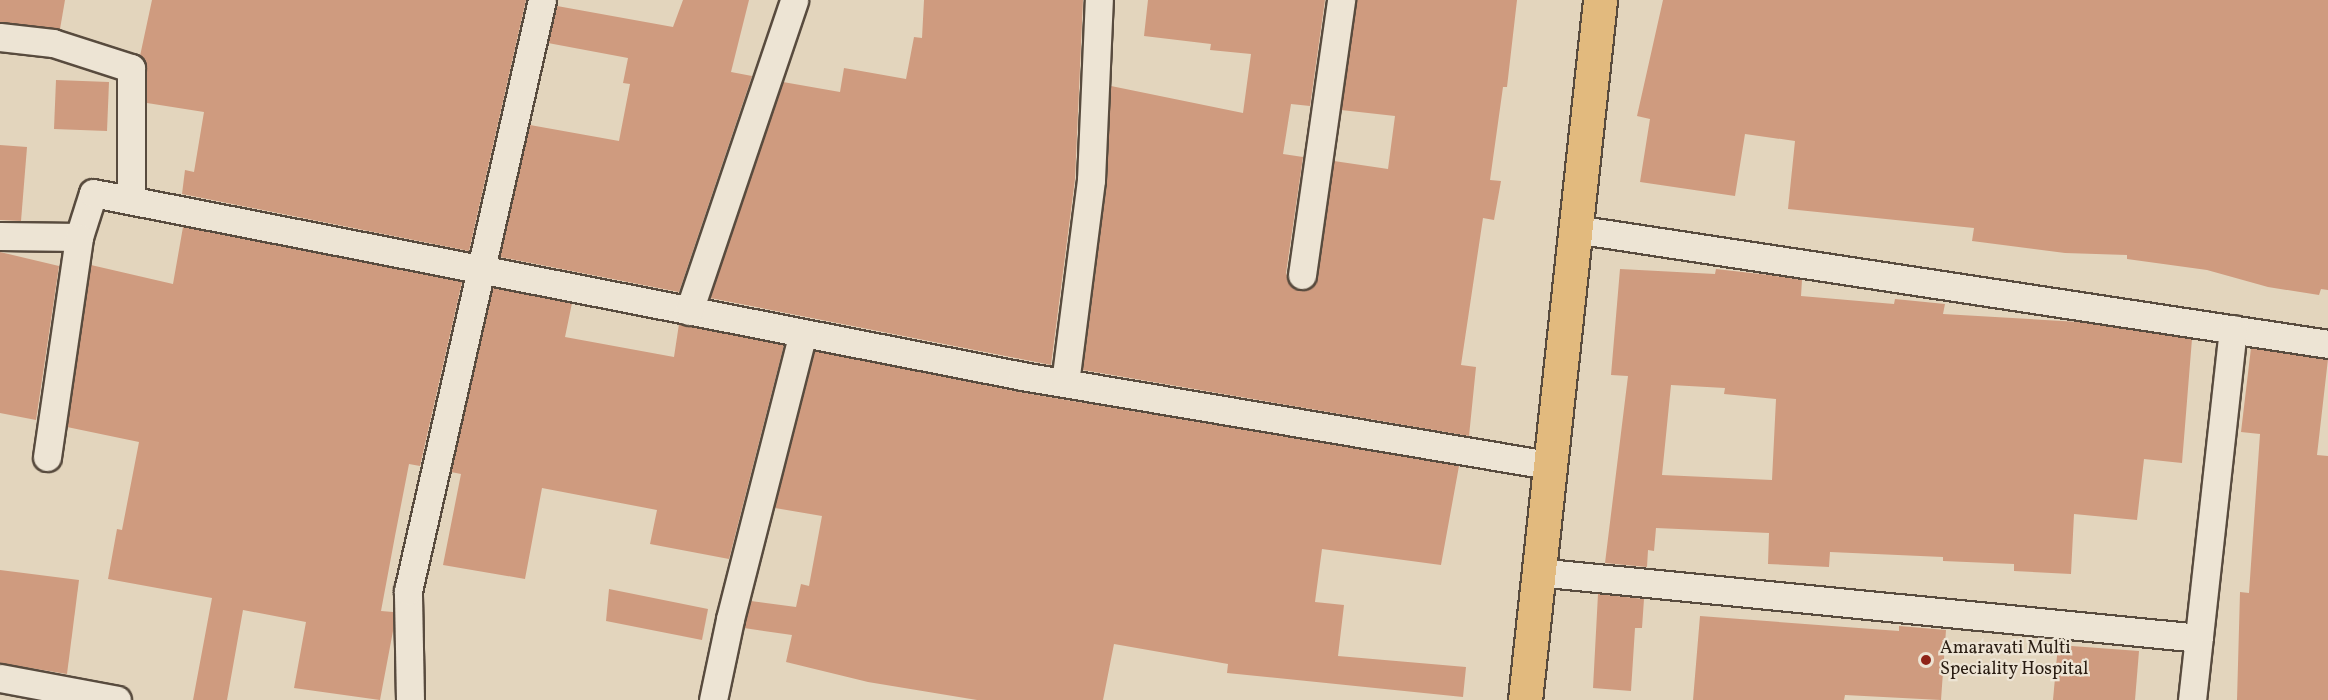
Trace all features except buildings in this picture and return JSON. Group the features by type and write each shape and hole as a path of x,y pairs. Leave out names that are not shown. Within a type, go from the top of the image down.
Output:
{"main road":[{"path":"1525,700 1548,465 1600,0"}],"street":[{"path":"410,700 408,591 483,271 542,0"},
{"path":"688,311 794,0"},
{"path":"1065,383 1091,180 1099,0"},
{"path":"1302,275 1341,0"},
{"path":"0,37 53,43 131,68 131,200"},
{"path":"47,457 79,237 93,193 1065,383 1548,465"},
{"path":"1575,229 2328,344"},
{"path":"0,236 79,237"},
{"path":"2192,700 2233,329"},
{"path":"713,700 730,619 803,333"},
{"path":"1537,572 2199,638"},
{"path":"0,678 117,700"}],"place":[{"name":"Amaravati Multi Speciality Hospital","path":"1926,660"}]}
